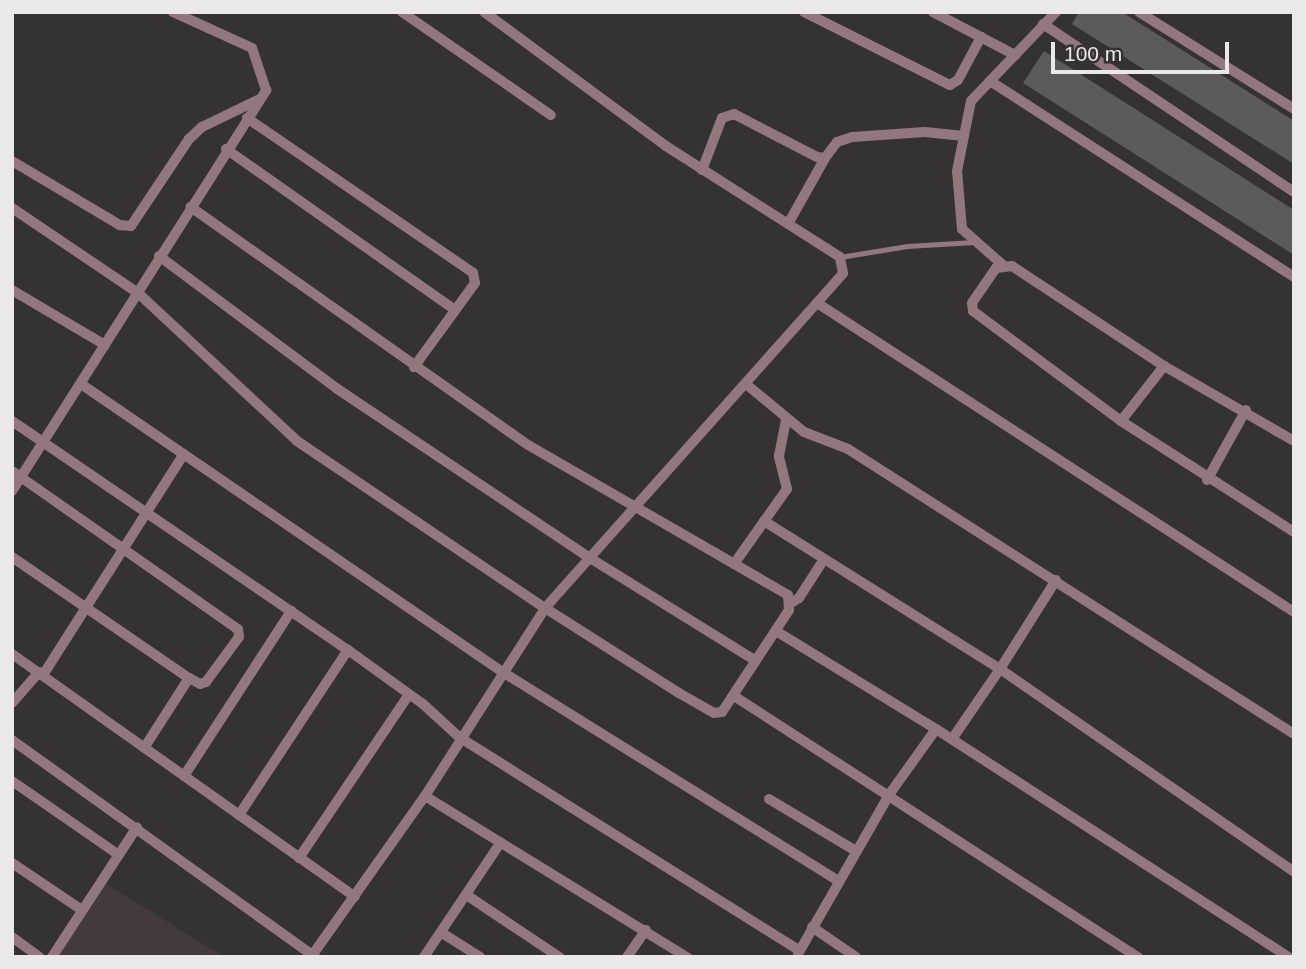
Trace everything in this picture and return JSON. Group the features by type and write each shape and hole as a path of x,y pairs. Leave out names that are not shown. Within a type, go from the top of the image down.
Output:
{"street":[{"path":"12,491 17,474 43,444 226,149 262,98 266,80 252,48 173,12"},
{"path":"402,12 551,115"},
{"path":"12,740 137,827 313,956 425,796 501,671 545,608 636,510 843,273 840,257 702,170 484,12"},
{"path":"804,12 950,85 958,80 981,37"},
{"path":"933,12 1015,55"},
{"path":"1004,265 962,229 957,170 971,102 1055,12"},
{"path":"1139,12 1294,109"},
{"path":"1044,24 1294,192"},
{"path":"990,81 1294,277"},
{"path":"12,178 16,164 120,225 131,226 189,139 202,127 262,98"},
{"path":"702,170 722,118 734,114 825,158"},
{"path":"247,118 468,268 475,283 414,367"},
{"path":"788,225 825,158 837,142 852,137 925,132 964,136"},
{"path":"226,149 454,310"},
{"path":"190,207 528,445 636,510 788,595 791,603"},
{"path":"12,208 138,293 298,441 545,608 715,713 722,712 734,696 791,603 799,598 824,559"},
{"path":"159,256 336,388 590,558 756,661"},
{"path":"1294,441 1246,410 1164,366 1059,294 1012,266 996,268 972,303 973,311 1121,421 1207,480 1294,531"},
{"path":"12,290 105,345"},
{"path":"817,303 1294,612"},
{"path":"1121,421 1164,366"},
{"path":"81,384 501,671 839,881"},
{"path":"746,384 786,419 812,436 848,449 1294,734"},
{"path":"1207,480 1246,410"},
{"path":"734,564 787,489 779,456 786,419"},
{"path":"12,421 348,650 409,694 459,737 798,954 889,795 936,729"},
{"path":"13,702 41,673 88,609 184,454"},
{"path":"12,557 200,684 206,681 239,637 238,629 17,474"},
{"path":"764,521 1000,668 1294,872"},
{"path":"952,739 1056,580"},
{"path":"184,776 291,611"},
{"path":"776,631 952,739 1288,957"},
{"path":"239,815 348,650"},
{"path":"12,654 355,897"},
{"path":"144,748 189,678"},
{"path":"299,858 409,694"},
{"path":"734,696 1138,957"},
{"path":"12,781 119,855"},
{"path":"425,796 687,957"},
{"path":"769,799 856,851"},
{"path":"52,957 137,827"},
{"path":"424,957 468,896 501,842"},
{"path":"12,863 82,910"},
{"path":"468,896 559,957"},
{"path":"812,927 856,957"},
{"path":"627,957 646,930"},
{"path":"442,933 480,957"},
{"path":"12,937 40,957"}],"lane":[{"path":"840,257 907,246 974,242"}],"shaded area":[{"path":"102,881 224,957 54,957"}],"building":[{"path":"1079,12 1122,12 1294,121 1294,164 1072,24"},
{"path":"1044,51 1294,210 1294,255 1023,83"}]}
